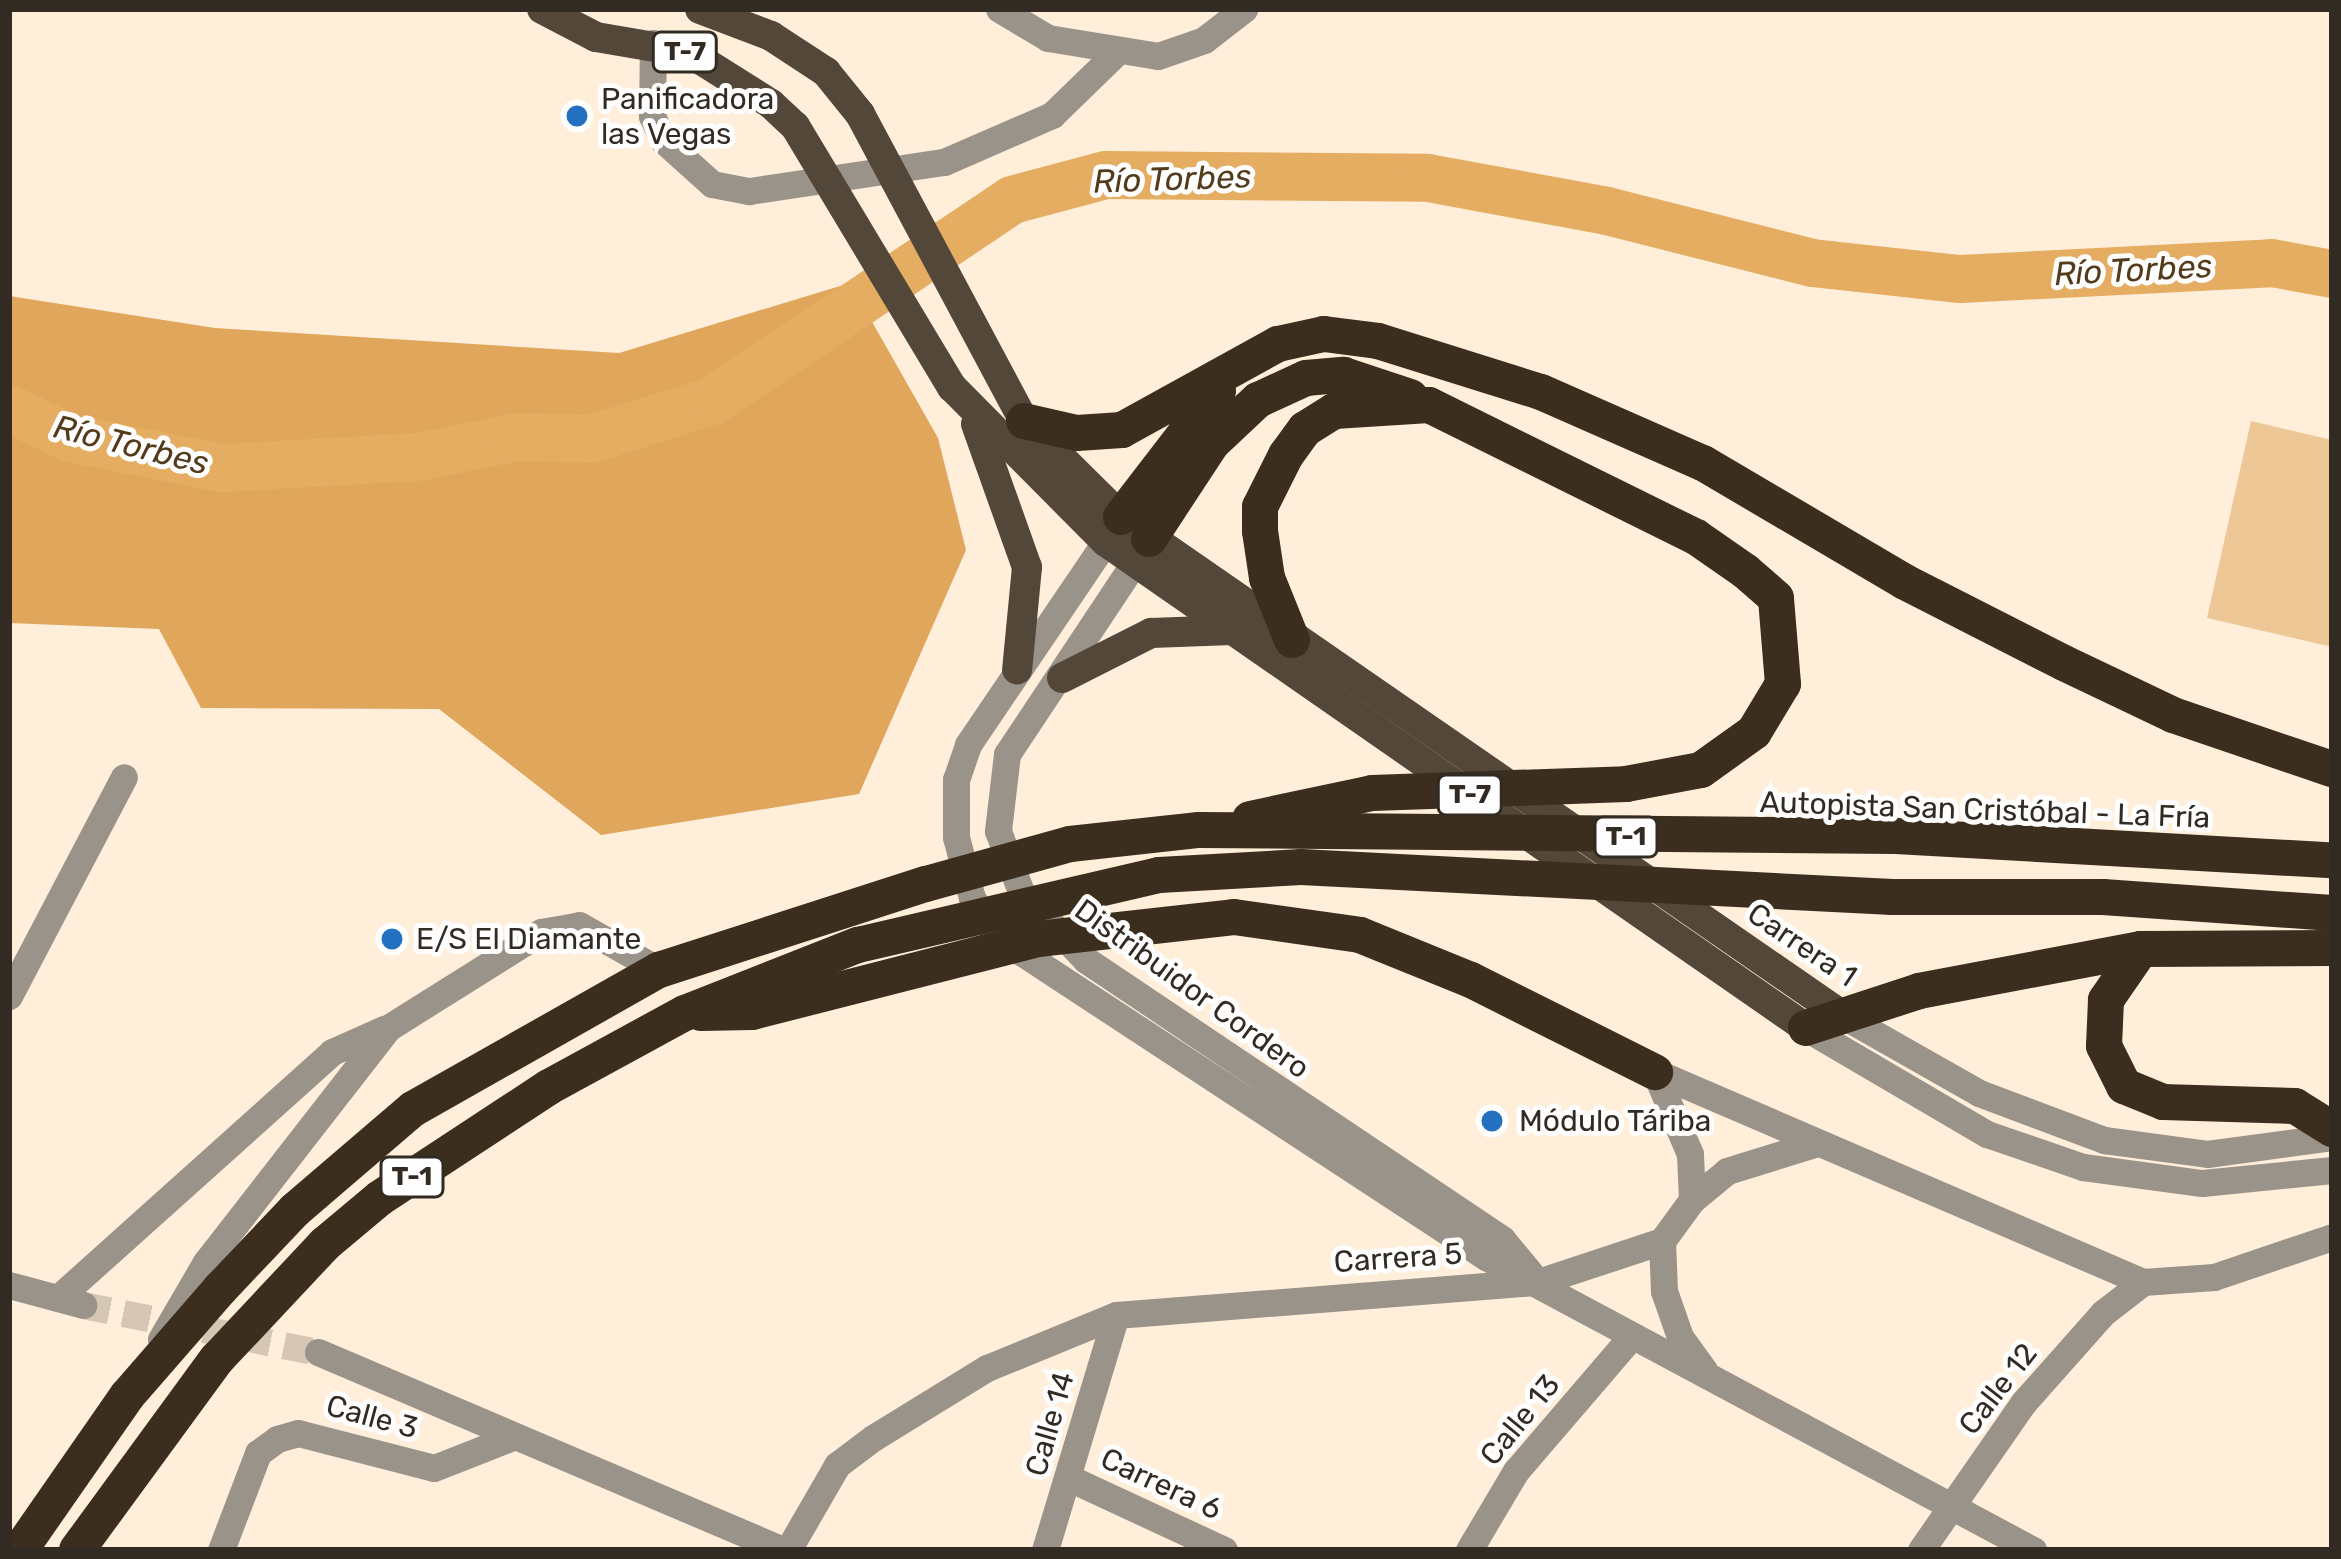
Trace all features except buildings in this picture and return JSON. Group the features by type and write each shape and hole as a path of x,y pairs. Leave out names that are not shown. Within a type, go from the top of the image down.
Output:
{"highway":[{"path":"1024,421 1077,433 1122,430 1278,344 1324,334 1378,341 1540,392 1703,463 1905,582 2064,663 2174,715 2332,769"},
{"path":"1128,541 1235,370"},
{"path":"1128,541 1212,443 1258,400 1306,378 1344,375 1429,406 1696,537 1775,598 1783,684 1754,732 1701,770 1626,784 1372,793 1199,830"},
{"path":"1292,640 1268,578 1260,507 1286,454 1306,429 1334,411 1429,406"},
{"name":"Autopista San Cristóbal - La Fría","path":"20,1550 127,1396 295,1210 413,1108 659,970 1070,844 1199,830 1358,855 1892,897 2103,897 2332,913"},
{"name":"Autopista San Cristóbal - La Fría","path":"77,1550 217,1359 325,1244 549,1087 685,1013 859,945 1086,889 1358,855 1896,836 2332,860"},
{"path":"685,1013 752,1012 879,977 1160,920 1234,917 1360,935 1471,980 1655,1072"},
{"path":"1823,1021 2141,949 2332,947"},
{"path":"2141,949 2106,1000 2104,1046 2124,1086 2162,1102 2295,1106 2332,1133"}],"main road":[{"name":"T-7","path":"700,9 771,36 826,72 860,114 1024,421 1128,541"},
{"name":"T-7","path":"558,10 596,37 653,43 727,70 795,126 960,397 1232,630 1823,1021"},
{"path":"960,397 1027,567 1017,670"},
{"name":"Carrera 1","path":"1128,541 1292,640 1823,1021"},
{"path":"1062,678 1151,633 1232,630"}],"street":[{"path":"999,9 1048,38 1114,55 1158,56 1204,40 1244,9"},
{"path":"653,43 652,116 663,140 712,184 749,190 944,162 1052,115 1114,55"},
{"path":"1128,541 1017,670 968,745 956,779 956,837 972,898 995,935 1486,1257 1954,1503 2033,1550"},
{"name":"Distribuidor Cordero","path":"1128,541 1062,678 1006,754 998,831 1022,892 1057,938 1237,1067 1502,1239 1538,1282"},
{"path":"9,996 124,777"},
{"path":"9,1285 70,1302 332,1052 388,1028 542,932 579,925 659,970"},
{"name":"Carrera 1","path":"1823,1021 1979,1093 2104,1140 2207,1154 2332,1133"},
{"name":"Carrera 1","path":"1823,1021 1987,1134 2083,1166 2202,1183 2332,1170"},
{"path":"127,1396 206,1262 388,1028"},
{"path":"1655,1072 2143,1282 2214,1277 2332,1237"},
{"path":"1655,1072 1690,1154 1692,1200"},
{"path":"1709,1377 1674,1322 1664,1291 1662,1241 1692,1200 1727,1171 1814,1144"},
{"name":"Carrera 5","path":"786,1550 837,1465 873,1438 987,1368 1116,1315 1538,1282 1662,1241"},
{"name":"Calle 12","path":"1921,1550 2024,1402 2143,1282"},
{"name":"Calle 14","path":"1045,1550 1116,1315"},
{"name":"Calle 13","path":"1469,1550 1516,1471 1631,1337"},
{"path":"318,1352 390,1376 509,1438 786,1550"},
{"name":"Calle 3","path":"221,1550 258,1453 277,1439 298,1432 434,1468 509,1438"},
{"name":"Carrera 6","path":"1070,1478 1224,1550"}],"shaded area":[{"path":"850,283 938,438 966,550 859,794 601,835 439,709 201,708 159,629 9,623 9,296 215,328 619,353"},
{"path":"2251,421 2332,440 2332,647 2207,618"}],"waterway":[{"name":"Río Torbes","path":"9,409 70,438 222,468 418,457 517,437 591,439 712,401 1012,200 1106,175 1428,178 1607,211 1812,263 1960,279 2272,263 2332,274"}],"tunnel":[{"path":"83,1305 318,1352"}],"place":[{"name":"Panificadora las Vegas","path":"577,116"},
{"name":"E/S El Diamante","path":"392,939"},
{"name":"Módulo Táriba","path":"1492,1121"}]}
